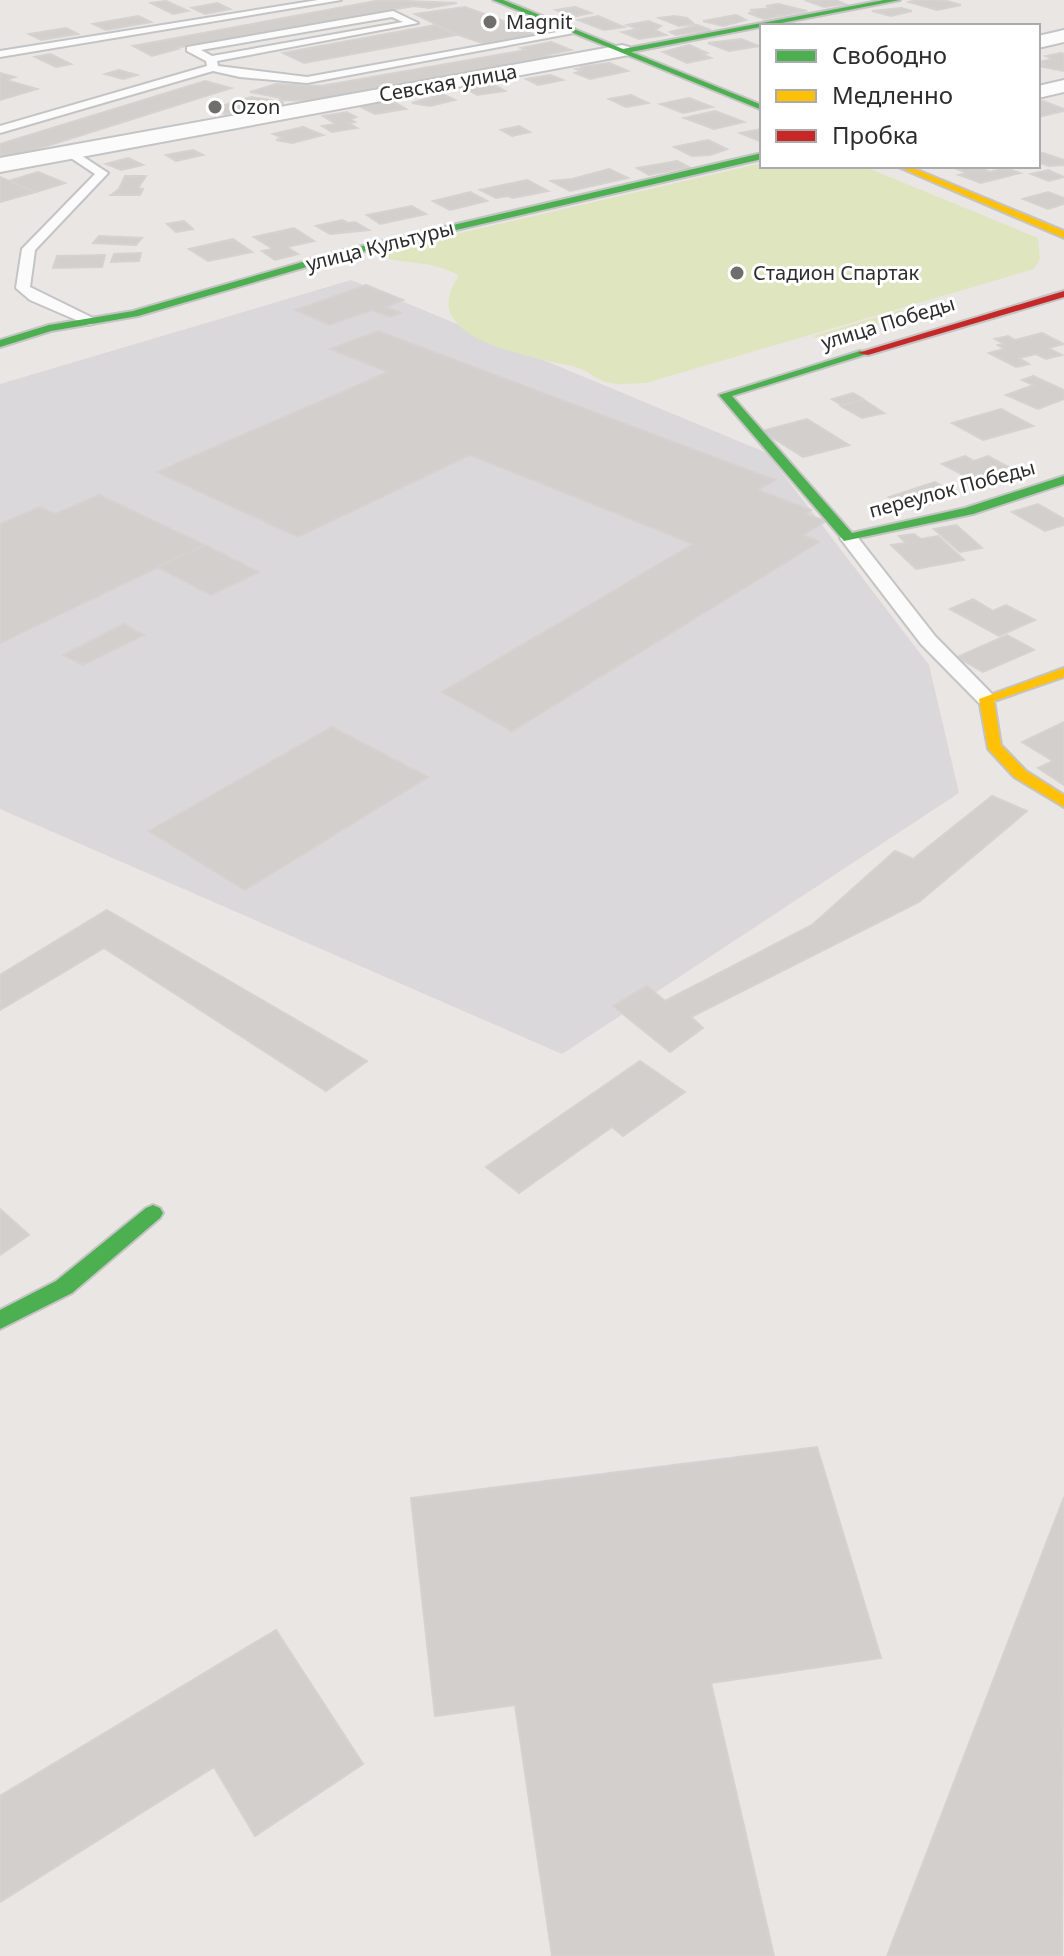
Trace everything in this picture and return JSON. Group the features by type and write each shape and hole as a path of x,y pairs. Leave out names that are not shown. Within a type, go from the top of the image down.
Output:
{"street":[{"path":"497,0 758,104"},
{"name":"Севская улица","path":"766,24 888,1"},
{"name":"Севская улица","path":"0,165 760,25"},
{"path":"1040,42 1064,36"},
{"path":"1040,92 1064,86"},
{"name":"улица Культуры","path":"0,344 49,328 134,314 341,254 760,156"},
{"path":"905,168 1064,235"},
{"name":"улица Победы","path":"725,395 1064,294"},
{"name":"переулок Победы","path":"725,395 849,538 968,511 1064,480"},
{"path":"1064,672 986,699 993,746 1020,774 1064,802"},
{"path":"0,1320 64,1287 153,1213"}],"lane":[{"path":"0,54 336,0"},
{"path":"0,130 212,63 227,56 413,23 393,14 191,49 212,63 240,74 307,80 574,32"},
{"path":"0,47 48,46"},
{"path":"69,152 102,173 29,249 23,288 35,297 88,321"},
{"path":"849,538 928,640 986,699"}],"shaded area":[{"path":"351,280 767,453 929,665 959,793 562,1054 0,809 0,384"}],"green space":[{"name":"Стадион Спартак","path":"760,163 760,168 868,168 1038,238 1040,259 1034,269 646,383 618,384 607,383 579,368 533,358 484,342 465,330 452,316 449,298 459,276 436,266 393,260 374,253"},
{"name":"Стадион Спартак","path":"900,310 910,315 823,340 813,336"}],"building":[{"path":"381,0 457,3 429,8 414,6 175,48 178,49 152,56 133,46"},
{"path":"805,0 836,0 845,4 824,7"},
{"path":"943,0 961,5 937,10 909,2"},
{"path":"166,1 188,11 173,14 151,3"},
{"path":"217,3 230,9 205,14 192,8"},
{"path":"778,4 807,11 764,19 748,13 755,12 750,10 773,8 766,6"},
{"path":"465,7 535,35 491,46 456,34 415,14"},
{"path":"575,7 591,13 572,17 556,10"},
{"path":"901,8 912,11 891,16 872,11"},
{"path":"736,15 746,20 723,26 703,21"},
{"path":"138,16 151,22 106,30 93,24"},
{"path":"598,16 624,27 604,30 578,20"},
{"path":"659,18 687,18 694,24 679,26"},
{"path":"648,21 661,26 655,30 666,35 639,39 622,32 638,29 627,25"},
{"path":"435,25 456,35 304,63 283,53"},
{"path":"697,25 711,30 676,35 670,32"},
{"path":"66,28 78,34 41,40 29,34"},
{"path":"741,39 759,46 729,51 708,43"},
{"path":"551,42 571,50 546,55 552,57 313,101 280,100 250,92 276,84 321,86 526,50 521,48"},
{"path":"689,45 711,58 687,63 663,52"},
{"path":"50,54 71,64 56,67 35,57"},
{"path":"1064,54 1064,71 1040,66 1045,64 1040,62 1053,59 1046,56"},
{"path":"609,63 628,71 590,79 575,73 581,71 576,69 583,68 580,67"},
{"path":"119,70 137,75 123,79 105,74"},
{"path":"0,73 15,77 6,80 37,89 0,100"},
{"path":"550,75 563,80 538,85 526,79"},
{"path":"205,81 231,88 9,158 0,155 0,144"},
{"path":"495,85 505,91 477,95 467,89"},
{"path":"442,94 455,100 430,106 412,103"},
{"path":"631,95 648,103 626,107 609,99"},
{"path":"251,97 283,102 282,106 225,114 211,109"},
{"path":"689,98 712,107 683,113 660,104"},
{"path":"394,102 406,109 375,114 359,106"},
{"path":"1040,102 1064,109 1064,111 1040,117"},
{"path":"715,111 744,122 714,129 684,118"},
{"path":"347,112 356,117 350,119 355,122 349,123 357,128 332,132 322,126 336,124 323,116"},
{"path":"519,126 530,132 512,136 501,130"},
{"path":"303,127 323,135 292,143 276,140 283,138 273,134"},
{"path":"760,129 760,141 740,133"},
{"path":"708,140 727,149 710,155 692,156 674,147"},
{"path":"193,150 203,155 176,161 166,155"},
{"path":"1040,154 1064,160 1064,165 1049,166 1040,163"},
{"path":"128,158 143,165 121,170 106,164"},
{"path":"677,161 689,167 649,175 637,168"},
{"path":"981,168 990,172 1006,168 1020,173 981,183 959,175 967,173 957,169"},
{"path":"609,169 628,178 570,191 551,181 572,179"},
{"path":"1048,170 1064,177 1049,181 1031,174"},
{"path":"38,172 65,183 36,192 9,181"},
{"path":"125,176 146,176 138,188 143,189 140,195 111,195 119,189"},
{"path":"0,177 9,181 36,192 0,202"},
{"path":"527,180 548,191 496,198 480,190"},
{"path":"470,192 487,201 450,210 433,201"},
{"path":"1048,192 1064,198 1064,204 1048,209 1023,199"},
{"path":"412,206 426,214 380,224 367,215"},
{"path":"342,220 355,222 369,230 330,234 316,226"},
{"path":"184,221 193,229 176,232 167,224"},
{"path":"294,228 314,241 287,247 298,254 275,260 262,251 273,249 254,237"},
{"path":"99,236 142,238 136,245 93,243"},
{"path":"233,239 252,252 208,261 189,249"},
{"path":"141,253 139,261 111,262 114,254"},
{"path":"105,255 102,267 53,268 57,256"},
{"path":"366,285 403,300 386,307 401,313 390,317 372,310 329,325 295,310"},
{"path":"378,331 775,480 758,490 811,510 805,514 826,521 803,535 819,542 512,731 442,692 693,544 470,455 298,537 157,472 388,372 330,349"},
{"path":"1042,333 1064,344 1048,348 1062,355 1046,359 1036,354 1019,358 1029,364 1016,367 989,353 1004,349 998,345 1004,344 995,339 1008,336 1015,340"},
{"path":"1033,376 1064,390 1064,399 1038,409 1006,395 1034,385 1022,380"},
{"path":"853,393 863,399 841,405 832,399"},
{"path":"864,400 884,413 862,418 841,406"},
{"path":"1001,409 1033,426 983,440 952,423"},
{"path":"807,419 849,445 803,457 762,431"},
{"path":"965,456 974,461 988,456 1014,470 976,482 942,464"},
{"path":"935,482 957,495 911,510 889,497"},
{"path":"99,495 205,545 0,643 0,524 40,507 55,514"},
{"path":"1038,504 1064,519 1064,525 1045,531 1012,512"},
{"path":"956,525 982,548 960,552 934,529"},
{"path":"914,534 921,539 938,536 964,560 916,569 891,545 906,543 899,536"},
{"path":"205,545 259,572 211,595 157,567"},
{"path":"973,599 993,611 1006,605 1035,620 999,636 950,609"},
{"path":"124,624 144,635 83,665 63,655"},
{"path":"1007,635 1034,650 983,672 957,657"},
{"path":"1064,722 1064,785 1038,768 1053,761 1022,742"},
{"path":"332,727 428,777 245,890 149,831"},
{"path":"992,796 1027,811 919,902 691,1017 703,1028 670,1052 613,1006 647,986 665,1001 812,925 895,851 913,859"},
{"path":"107,910 367,1061 326,1091 104,948 0,1010 0,975"},
{"path":"640,1061 685,1092 623,1136 612,1127 519,1193 486,1167"},
{"path":"0,1209 29,1235 0,1255"},
{"path":"817,1447 881,1658 711,1683 774,1956 552,1956 515,1705 435,1716 411,1498"},
{"path":"1064,1497 1062,1956 887,1956"},
{"path":"276,1630 363,1764 255,1836 214,1767 0,1902 0,1796"}],"traffic: fast":[{"path":"497,0 760,107"},
{"path":"767,24 896,0"},
{"path":"622,51 760,25"},
{"path":"0,344 49,328 134,314 341,254 760,156"},
{"path":"864,353 725,395 849,538 968,511 1064,480"},
{"path":"0,1320 64,1287 153,1213"}],"traffic: slow":[{"path":"905,168 1064,235"},
{"path":"1064,672 986,699 993,746 1020,774 1064,802"}],"traffic: jam":[{"path":"864,353 1064,294"}],"place":[{"name":"Magnit","path":"490,22"},
{"name":"Ozon","path":"215,107"},
{"name":"Стадион Спартак","path":"737,273"}]}
